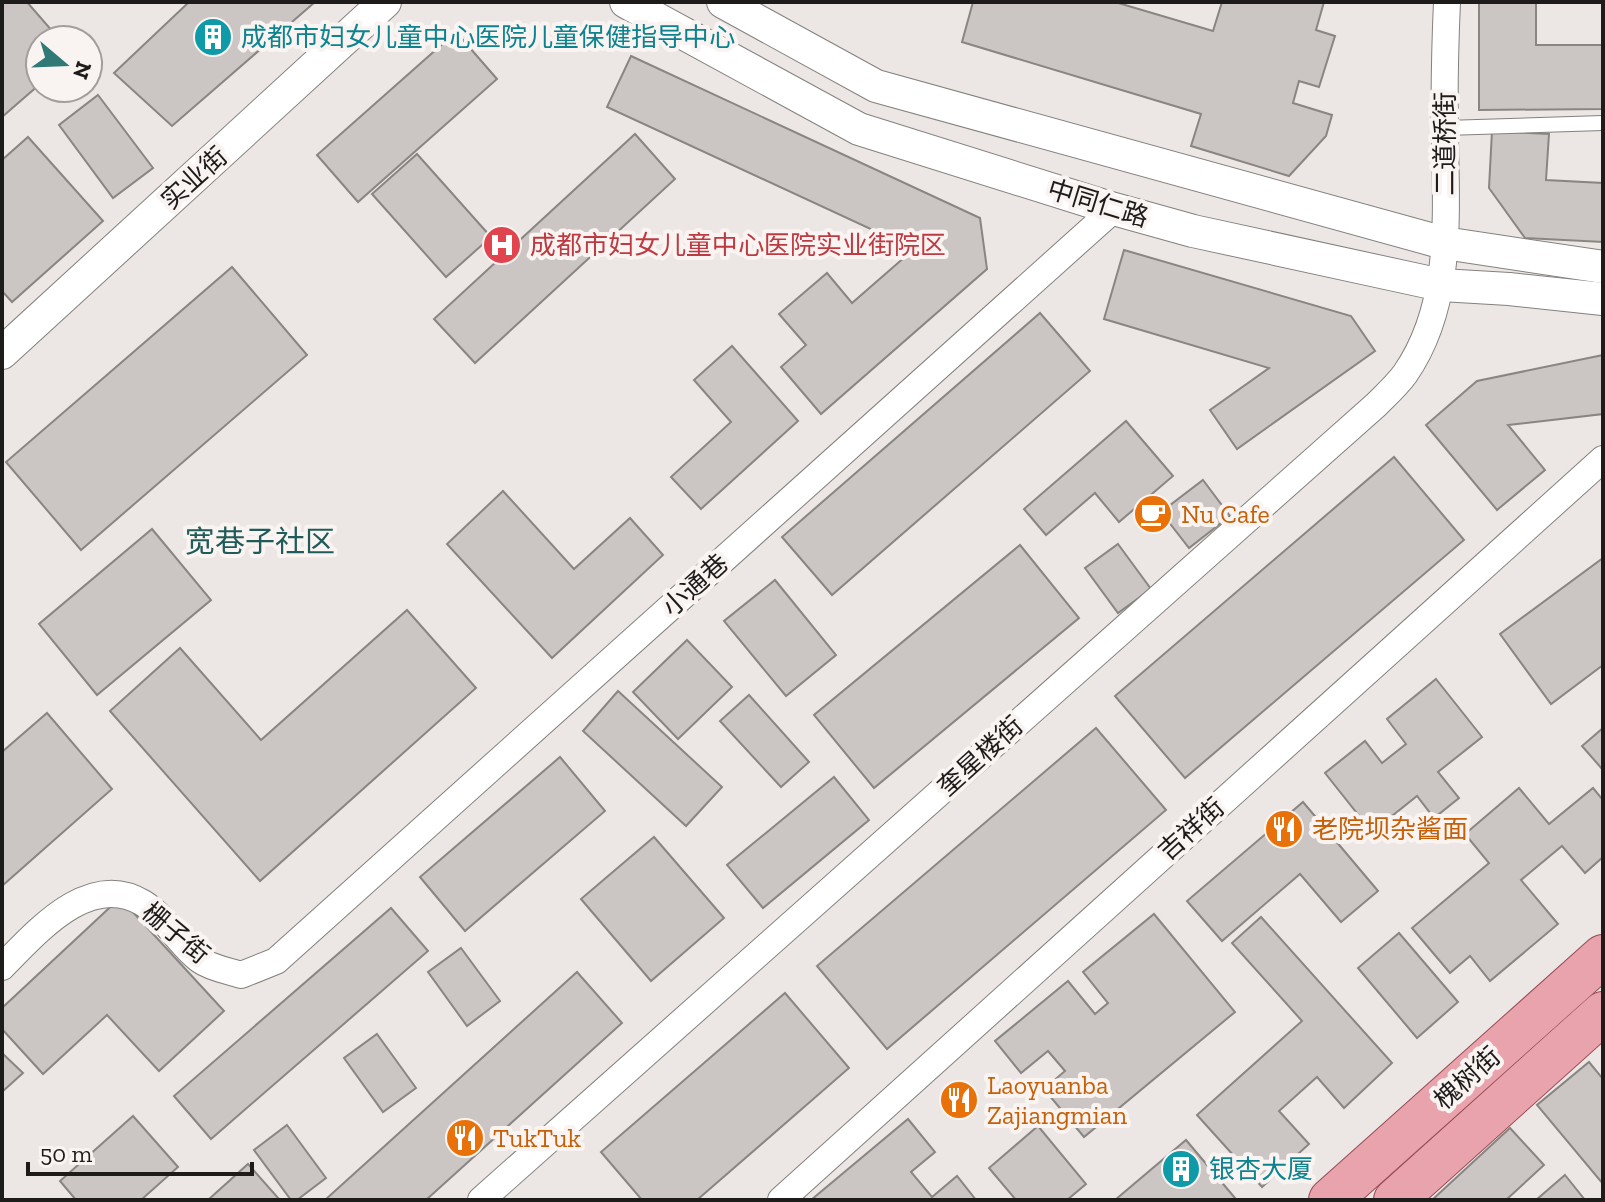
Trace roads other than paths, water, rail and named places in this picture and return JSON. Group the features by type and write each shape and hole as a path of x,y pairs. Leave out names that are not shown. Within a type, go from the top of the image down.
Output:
{"main road":[{"name":"槐树街","path":"1330,1200 1603,956"},
{"name":"槐树街","path":"1395,1200 1603,1013"}],"street":[{"name":"实业街","path":"2,353 385,2"},
{"name":"中同仁路","path":"626,2 859,129 1114,209 1193,231 1441,285 1603,299"},
{"path":"723,2 876,86 1444,243 1603,267"},
{"name":"二道桥街","path":"1441,285 1447,2"},
{"name":"小通巷","path":"276,961 1114,209"},
{"name":"奎星楼街","path":"481,1200 1376,405 1405,375 1421,345 1441,285"},
{"name":"吉祥街","path":"781,1200 1603,459"},
{"name":"栅子街","path":"2,967 59,913 79,901 113,894 143,902 201,961 241,975 276,961"}],"lane":[{"path":"1445,128 1603,123"}],"place":[{"name":"成都市妇女儿童中心医院儿童保健指导中心","path":"213,37"},
{"name":"成都市妇女儿童中心医院实业街院区","path":"502,245"},
{"name":"Nu Cafe","path":"1153,514"},
{"name":"老院坝杂酱面","path":"1284,829"},
{"name":"Laoyuanba Zajiangmian","path":"959,1100"},
{"name":"TukTuk","path":"465,1138"},
{"name":"银杏大厦","path":"1181,1169"}],"district":[{"name":"宽巷子社区","path":"260,542"}]}
